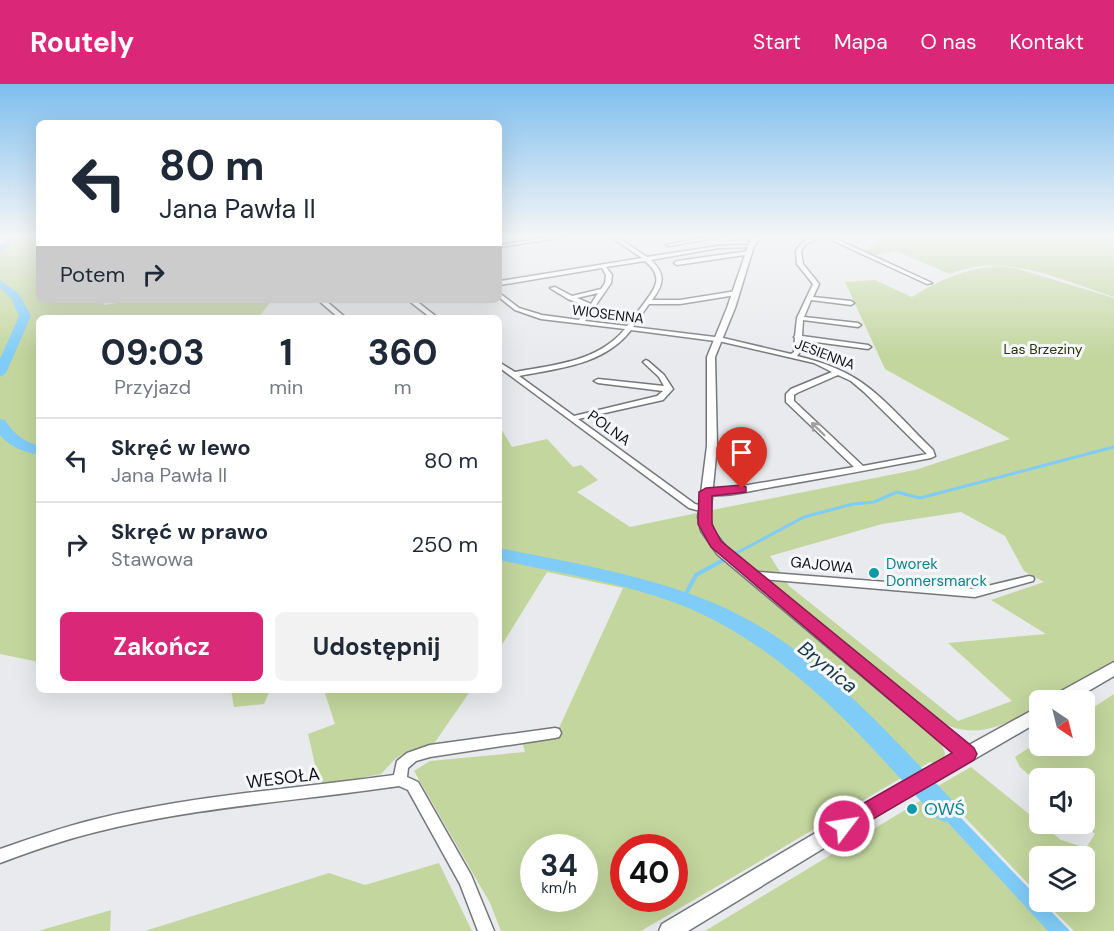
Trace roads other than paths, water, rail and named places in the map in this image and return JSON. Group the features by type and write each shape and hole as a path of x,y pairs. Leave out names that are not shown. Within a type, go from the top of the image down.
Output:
{"street":[{"path":"502,283 539,277"},
{"path":"581,322 608,282 609,277"},
{"path":"512,375 571,363 598,354 613,345 648,302 660,281 659,277"},
{"path":"742,277 711,357 712,434 704,509 706,527 722,551 967,754"},
{"path":"794,355 797,352 800,318 816,284 810,277"},
{"path":"915,277 929,283"},
{"path":"553,288 570,298 592,306"},
{"path":"570,298 601,291"},
{"path":"648,302 680,303 736,293"},
{"name":"WIOSENNA","path":"502,297 529,314 718,339"},
{"path":"809,298 851,303"},
{"path":"325,303 339,315"},
{"path":"415,303 431,315"},
{"path":"800,318 858,325"},
{"path":"797,337 868,347"},
{"name":"JESIENNA","path":"718,339 794,355 839,372 867,390 930,452 931,456 926,459 861,469"},
{"path":"646,362 666,380 669,388"},
{"name":"POLNA","path":"502,367 692,506 704,509"},
{"path":"839,372 794,391 790,394 790,402 861,469"},
{"path":"598,381 669,388"},
{"path":"573,418 660,398 669,388"},
{"path":"706,492 719,493 861,469"},
{"name":"GAJOWA","path":"754,578 759,575 800,577 975,593 1029,579"},
{"path":"1077,690 1114,668"},
{"path":"669,931 940,769 1029,719"},
{"path":"486,931 466,880 413,786 400,780 402,765 412,757 429,751 555,733"},
{"name":"WESOŁA","path":"0,856 90,825 400,780"}],"water":[{"path":"935,791 1029,888 1029,910 925,798"},
{"path":"1030,912 1052,912 1070,931 1048,931"}],"waterway":[{"name":"Brynica","path":"0,283 15,296 25,316 0,373"},
{"name":"Brynica","path":"0,423 6,434 16,442 36,450"},
{"path":"736,553 733,555 804,517 853,504 874,502 897,492 920,498 1114,447"},
{"name":"Brynica","path":"502,554 652,588 682,598 739,624 796,662 823,685 874,734 945,810"},
{"path":"683,599 696,575 727,558"}],"place":[{"name":"Dworek Donnersmarck","path":"874,573"},
{"name":"OWŚ","path":"912,809"}],"park label":[{"name":"Las Brzeziny","path":"1043,349"}]}
